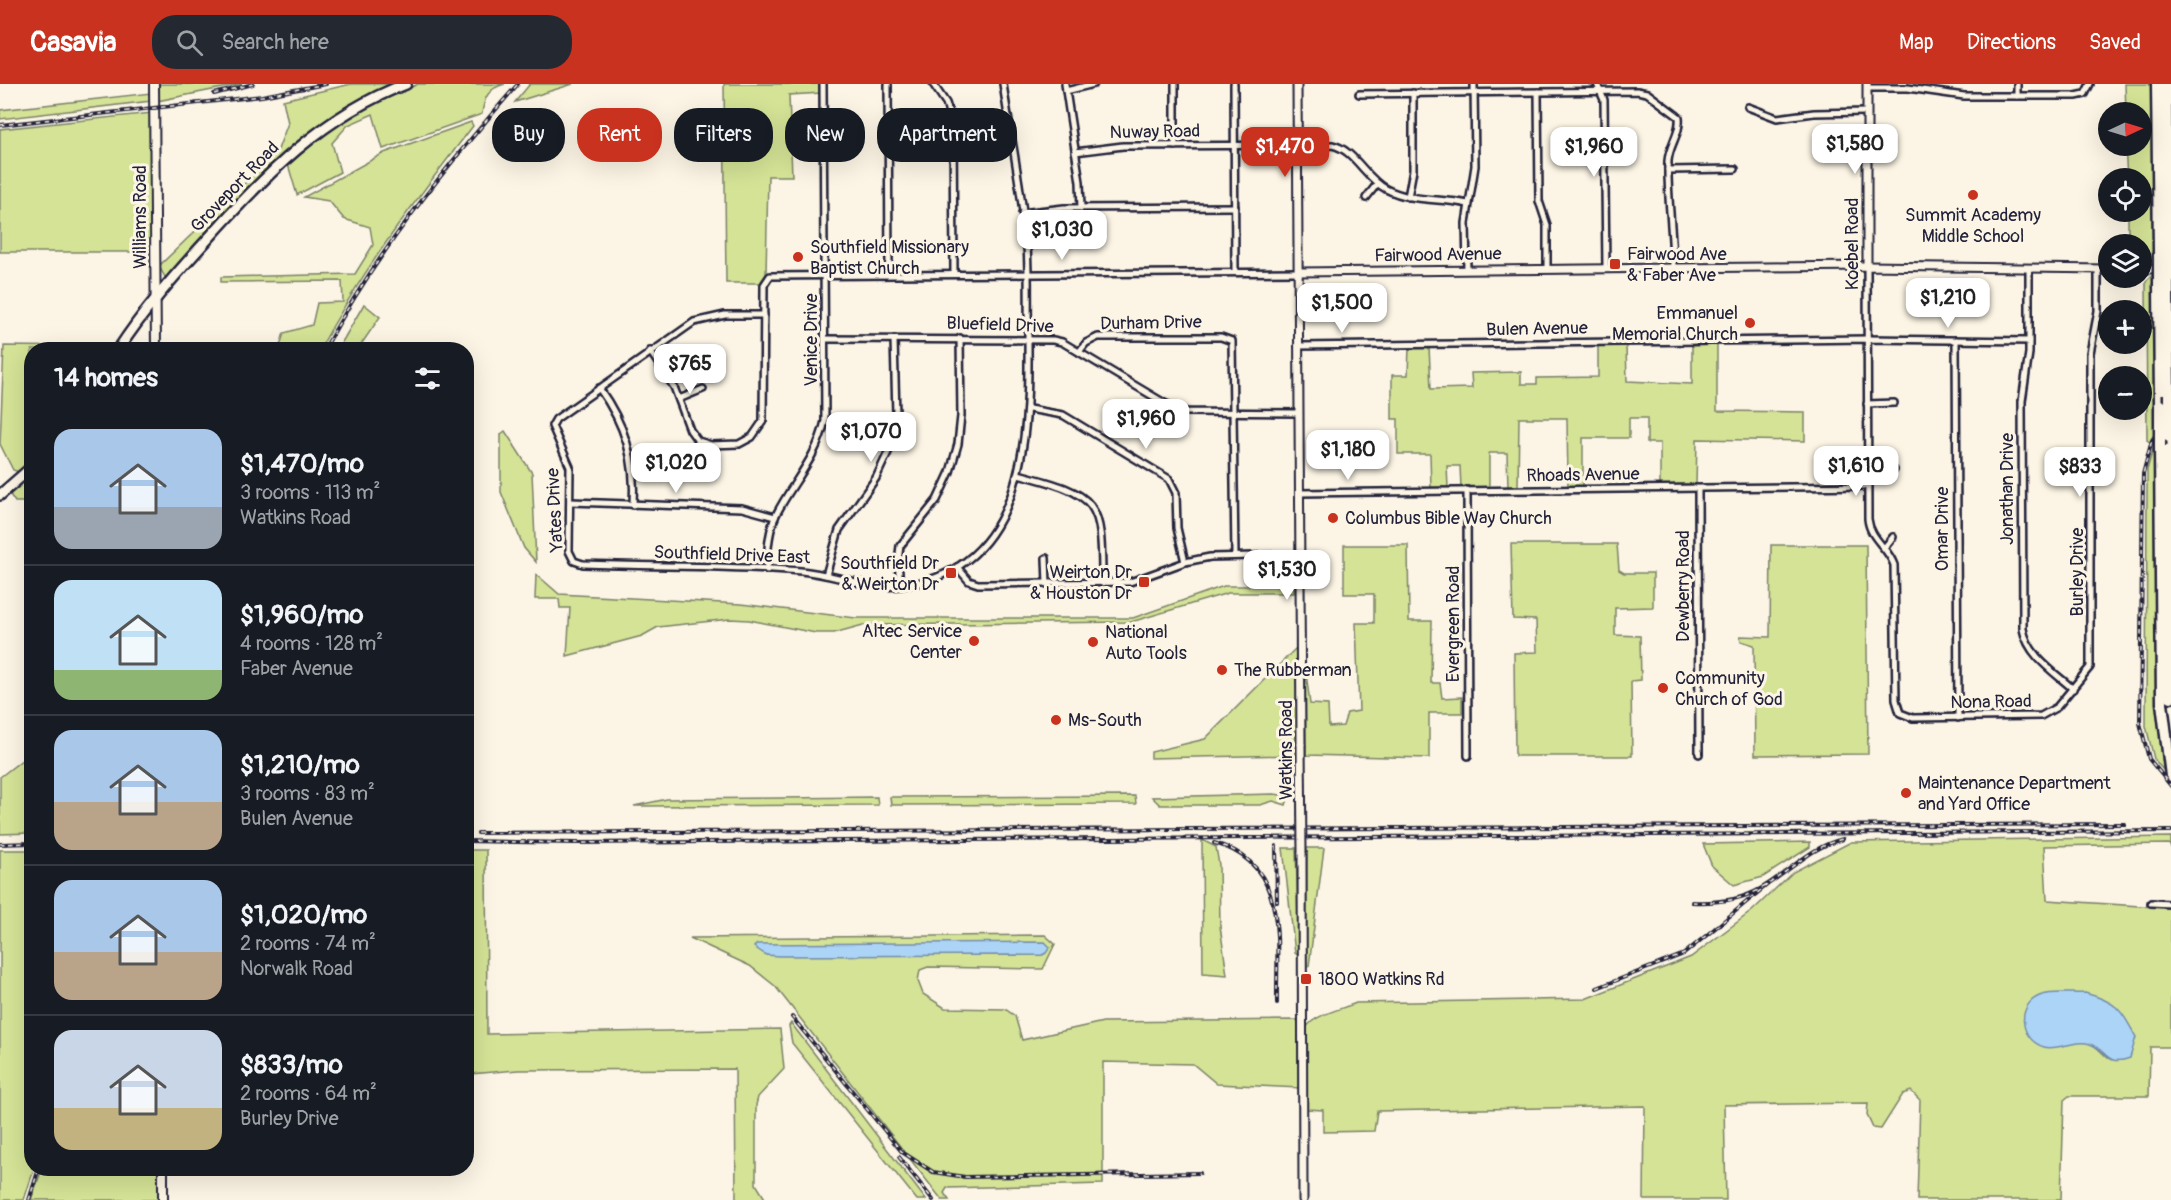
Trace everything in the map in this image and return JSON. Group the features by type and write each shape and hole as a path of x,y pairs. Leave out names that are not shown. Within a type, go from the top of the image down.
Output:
{"highway":[{"path":"2157,84 2164,251"},
{"path":"2166,84 2160,446 2162,703 2171,776"},
{"path":"2164,285 2169,394 2171,697"}],"main road":[{"name":"Williams Road","path":"154,84 156,342"},
{"name":"Groveport Road","path":"124,342 155,298 251,191 295,149 344,114 406,84"},
{"path":"0,495 24,474"},
{"path":"163,1176 163,1200"}],"street":[{"name":"Venice Drive","path":"766,570 768,541 775,517 813,456 822,433 826,397 823,84"},
{"path":"888,84 890,274"},
{"path":"933,84 946,103 953,126 954,274"},
{"name":"Southfield Drive East","path":"574,561 583,564 766,570 826,575 873,585 900,586 924,581 957,567 983,544 997,526 1018,474 1029,409 1028,273 1022,213 1003,84"},
{"path":"1065,84 1076,152 1081,208"},
{"path":"1066,91 1094,84"},
{"path":"1175,84 1175,146"},
{"path":"1234,84 1235,272"},
{"name":"Watkins Road","path":"1297,84 1303,1200"},
{"path":"1467,270 1468,204 1474,166 1474,84"},
{"path":"1597,84 1605,110 1606,268"},
{"path":"1936,93 1938,84"},
{"path":"2017,84 2017,96"},
{"path":"1867,86 1908,88 1936,93 2076,96 2085,94 2090,84"},
{"name":"Koebel Road","path":"1867,86 1869,527 1892,558 1895,573 1896,700 1900,713"},
{"path":"1359,94 1642,91 1679,117 1680,129 1670,148 1668,170 1673,268"},
{"path":"1538,92 1539,201 1547,225 1547,269"},
{"path":"1408,197 1413,170 1413,93"},
{"path":"1748,107 1777,118 1814,113 1867,112"},
{"name":"Nuway Road","path":"1076,152 1112,147 1332,145 1342,148 1377,184 1408,197 1445,199 1468,204"},
{"path":"1668,170 1735,170"},
{"path":"1366,198 1377,184"},
{"path":"1022,213 1081,208 1235,207"},
{"name":"Fairwood Avenue","path":"764,315 764,285 767,278 825,275 1867,266 2098,269"},
{"name":"Jonathan Drive","path":"2029,268 2029,341 2022,401 2023,629 2025,642 2033,653 2073,689"},
{"path":"2152,269 2171,269"},
{"name":"Burley Drive","path":"2073,689 2088,672 2092,656 2090,353 2098,311 2098,288"},
{"path":"633,505 633,467 628,440 617,416 599,388 650,351 685,327 702,319 725,315 764,315 763,421 748,440 724,446 706,445 694,438 679,399 650,351"},
{"name":"Durham Drive","path":"1079,352 1086,343 1098,338 1221,337 1230,339 1234,351 1234,413"},
{"path":"900,586 898,561 900,546 937,500 957,451 961,416 960,338"},
{"name":"Bluefield Drive","path":"825,339 1028,338 1058,340 1175,408 1192,412 1299,412"},
{"path":"826,575 839,530 876,478 891,446 896,415 894,339"},
{"name":"Bulen Avenue","path":"1299,346 1867,339 2029,341"},
{"name":"Omar Drive","path":"1956,340 1958,717"},
{"name":"Yates Drive","path":"574,561 569,551 570,467 552,426 556,419 599,388"},
{"path":"679,399 704,389"},
{"path":"1867,404 1894,403"},
{"path":"1029,409 1063,415 1169,479 1176,493 1177,528 1185,562"},
{"path":"1234,413 1234,555"},
{"path":"1868,471 1894,470"},
{"path":"1018,474 1080,496 1096,511 1101,528 1102,583"},
{"name":"Rhoads Avenue","path":"1299,493 1868,486"},
{"name":"Dewberry Road","path":"1698,489 1699,754"},
{"name":"Evergreen Road","path":"1467,490 1468,756"},
{"path":"571,502 742,508 775,517"},
{"path":"1884,548 1893,537"},
{"path":"957,567 969,581 978,584 1102,583 1144,579 1185,562 1234,555 1300,555"},
{"path":"1046,558 1047,584"},
{"name":"Nona Road","path":"1900,713 1913,718 2041,716 2052,711 2073,689"},
{"path":"2151,903 2171,904"}],"green space":[{"path":"156,84 242,84 157,101"},
{"path":"351,84 394,84 320,125 284,154 166,279 159,266 277,152 288,123 283,100"},
{"path":"418,84 505,84 488,94 482,114 383,149 373,114 348,125 332,143 340,172 297,195 287,161 350,115"},
{"path":"530,84 573,84 515,102"},
{"path":"724,84 821,84 822,93 789,95 789,108 785,108 785,162 791,162 792,176 768,176 766,274 760,283 726,283 725,162 773,162 773,108 724,108"},
{"path":"2125,84 2151,84 2151,102 2126,102"},
{"path":"151,93 151,101 0,119 0,110"},
{"path":"152,113 153,252 0,252 0,129"},
{"path":"471,122 473,126 411,207 373,262 324,342 281,342 284,333 312,325 317,303 343,302 342,281 221,282 221,277 355,274 373,245 370,227 344,219 329,201 304,197 384,153"},
{"path":"2152,144 2154,265 2152,265 2152,234 2128,234 2128,222 2152,222 2152,168 2126,168 2126,156 2152,156"},
{"path":"2154,274 2157,684 2163,770 2154,759 2146,726 2147,470 2154,445 2147,440 2147,420 2152,420 2152,366 2147,366 2146,354 2152,354 2152,300 2146,300 2146,288 2152,288"},
{"path":"364,304 380,317 363,342 342,342"},
{"path":"1598,345 1626,345 1627,381 1692,384 1692,346 1717,345 1717,411 1805,412 1805,441 1697,439 1696,485 1660,485 1660,443 1647,443 1647,418 1629,418 1629,438 1583,438 1583,487 1568,487 1567,418 1519,418 1518,487 1508,487 1507,453 1489,453 1489,487 1461,488 1460,466 1447,466 1448,488 1431,488 1430,454 1398,454 1398,419 1392,419 1392,375 1408,375 1409,347 1429,347 1431,389 1472,388 1471,373 1521,372 1521,384 1537,384 1537,378 1598,377"},
{"path":"4,346 24,346 24,468 19,472 13,470 0,444"},
{"path":"505,431 532,473 536,562 524,548 501,492 501,434"},
{"path":"24,479 24,502 15,502 9,493"},
{"path":"1511,544 1617,544 1619,570 1624,573 1653,573 1653,607 1615,608 1615,635 1640,636 1641,680 1631,681 1632,756 1515,756 1514,653 1537,652 1536,620 1513,619"},
{"path":"1344,545 1408,545 1409,621 1432,621 1431,683 1440,683 1442,698 1462,697 1462,713 1429,713 1429,758 1306,755 1305,665 1310,704 1328,705 1329,727 1343,726 1347,713 1359,711 1356,623 1374,623 1374,594 1344,594"},
{"path":"1771,545 1866,545 1868,754 1755,755 1754,645 1741,641 1740,636 1770,637"},
{"path":"536,574 559,594 741,604 856,618 1133,618 1224,586 1294,586 1294,593 1228,593 1131,622 863,625 834,633 816,633 749,620 730,619 658,627 642,636 567,656 570,608 560,608 559,599 535,599"},
{"path":"1297,647 1297,755 1151,758 1151,752 1205,739"},
{"path":"24,758 24,833 0,834 0,777"},
{"path":"1274,794 1289,796 1286,805 1273,801 1260,805 1160,805 1152,797"},
{"path":"1135,796 1136,804 891,805 890,797"},
{"path":"877,797 878,805 634,806 667,799"},
{"path":"2171,837 2171,848 2169,844 2044,846 2047,900 2171,908 2171,1047 2150,1047 2149,1096 2069,1096 2064,1100 2061,1200 1917,1200 1920,1100 1911,1091 1903,1094 1881,1129 1873,1128 1867,1115 1868,1103 1724,1105 1726,1200 1644,1200 1645,1106 1377,1111 1374,1131 1323,1132 1323,1110 1307,1109 1307,1027 1322,1016 1356,1003 1585,999 1691,957 1752,911 1793,872 1851,842","holes":["2087,1042 2130,1058 2108,1058"]},
{"path":"1202,840 1216,847 1219,865 1220,926 1227,975 1203,973"},
{"path":"1810,842 1810,847 1763,877 1734,885 1712,866 1703,844"},
{"path":"1283,848 1296,848 1299,956 1295,953"},
{"path":"1307,848 1324,848 1309,966 1306,968"},
{"path":"0,850 24,850 24,1176 32,1176 24,1200 0,1200"},
{"path":"474,850 486,850 487,1034 780,1029 784,1069 758,1097 756,1105 756,1184 766,1200 736,1200 735,1069 518,1070 474,1074"},
{"path":"1045,935 1055,944 1043,969 928,967 920,970 918,981 923,994 945,1008 1005,1009 1015,1016 1022,1040 1103,1022 1299,1020 1300,1088 1217,1084 1193,1064 1103,1062 1103,1184 947,1188 944,1193 949,1200 942,1200 775,986 750,966 690,938","holes":["1046,953 1042,955 766,955"]},
{"path":"791,1023 926,1200 917,1200 792,1043 789,1026"},
{"path":"40,1176 160,1176 161,1200 31,1200"}],"water":[{"path":"1045,942 1050,947 1042,955 779,956 766,955 754,947 757,944"},
{"path":"2052,993 2085,993 2111,1003 2126,1019 2136,1037 2130,1058 2111,1059 2096,1047 2085,1043 2055,1048 2044,1047 2029,1037 2025,1029 2024,1013 2034,999"}],"railway":[{"path":"214,94 253,84"},
{"path":"0,125 262,96 326,84"},
{"path":"329,342 389,245 464,147 518,84"},
{"path":"2171,412 2152,440 2143,474 2140,723 2149,759 2171,786"},
{"path":"478,833 2125,824"},
{"path":"474,841 575,843 2171,831"},
{"path":"1692,902 1727,900 1752,893 1820,848 1843,839"},
{"path":"0,844 24,843"},
{"path":"1214,843 1238,853 1256,868 1267,886 1274,908 1277,931 1277,1003"},
{"path":"1276,846 1277,902"},
{"path":"1597,988 1684,954 1767,885"},
{"path":"792,1017 902,1152 933,1172 965,1177 1200,1173"},
{"path":"899,1157 933,1200"},
{"path":"29,1200 36,1176"}],"place":[{"name":"Summit Academy Middle School","path":"1973,195"},
{"name":"Southfield Missionary Baptist Church","path":"798,257"},
{"name":"Fairwood Ave & Faber Ave","path":"1615,264"},
{"name":"Emmanuel Memorial Church","path":"1750,323"},
{"name":"Columbus Bible Way Church","path":"1333,518"},
{"name":"Southfield Dr & Weirton Dr","path":"951,573"},
{"name":"Weirton Dr & Houston Dr","path":"1144,582"},
{"name":"Altec Service Center","path":"974,641"},
{"name":"National Auto Tools","path":"1093,642"},
{"name":"The Rubberman","path":"1222,670"},
{"name":"Community Church of God","path":"1663,688"},
{"name":"Ms-South","path":"1056,720"},
{"name":"Maintenance Department and Yard Office","path":"1906,793"},
{"name":"1800 Watkins Rd","path":"1306,979"}]}
